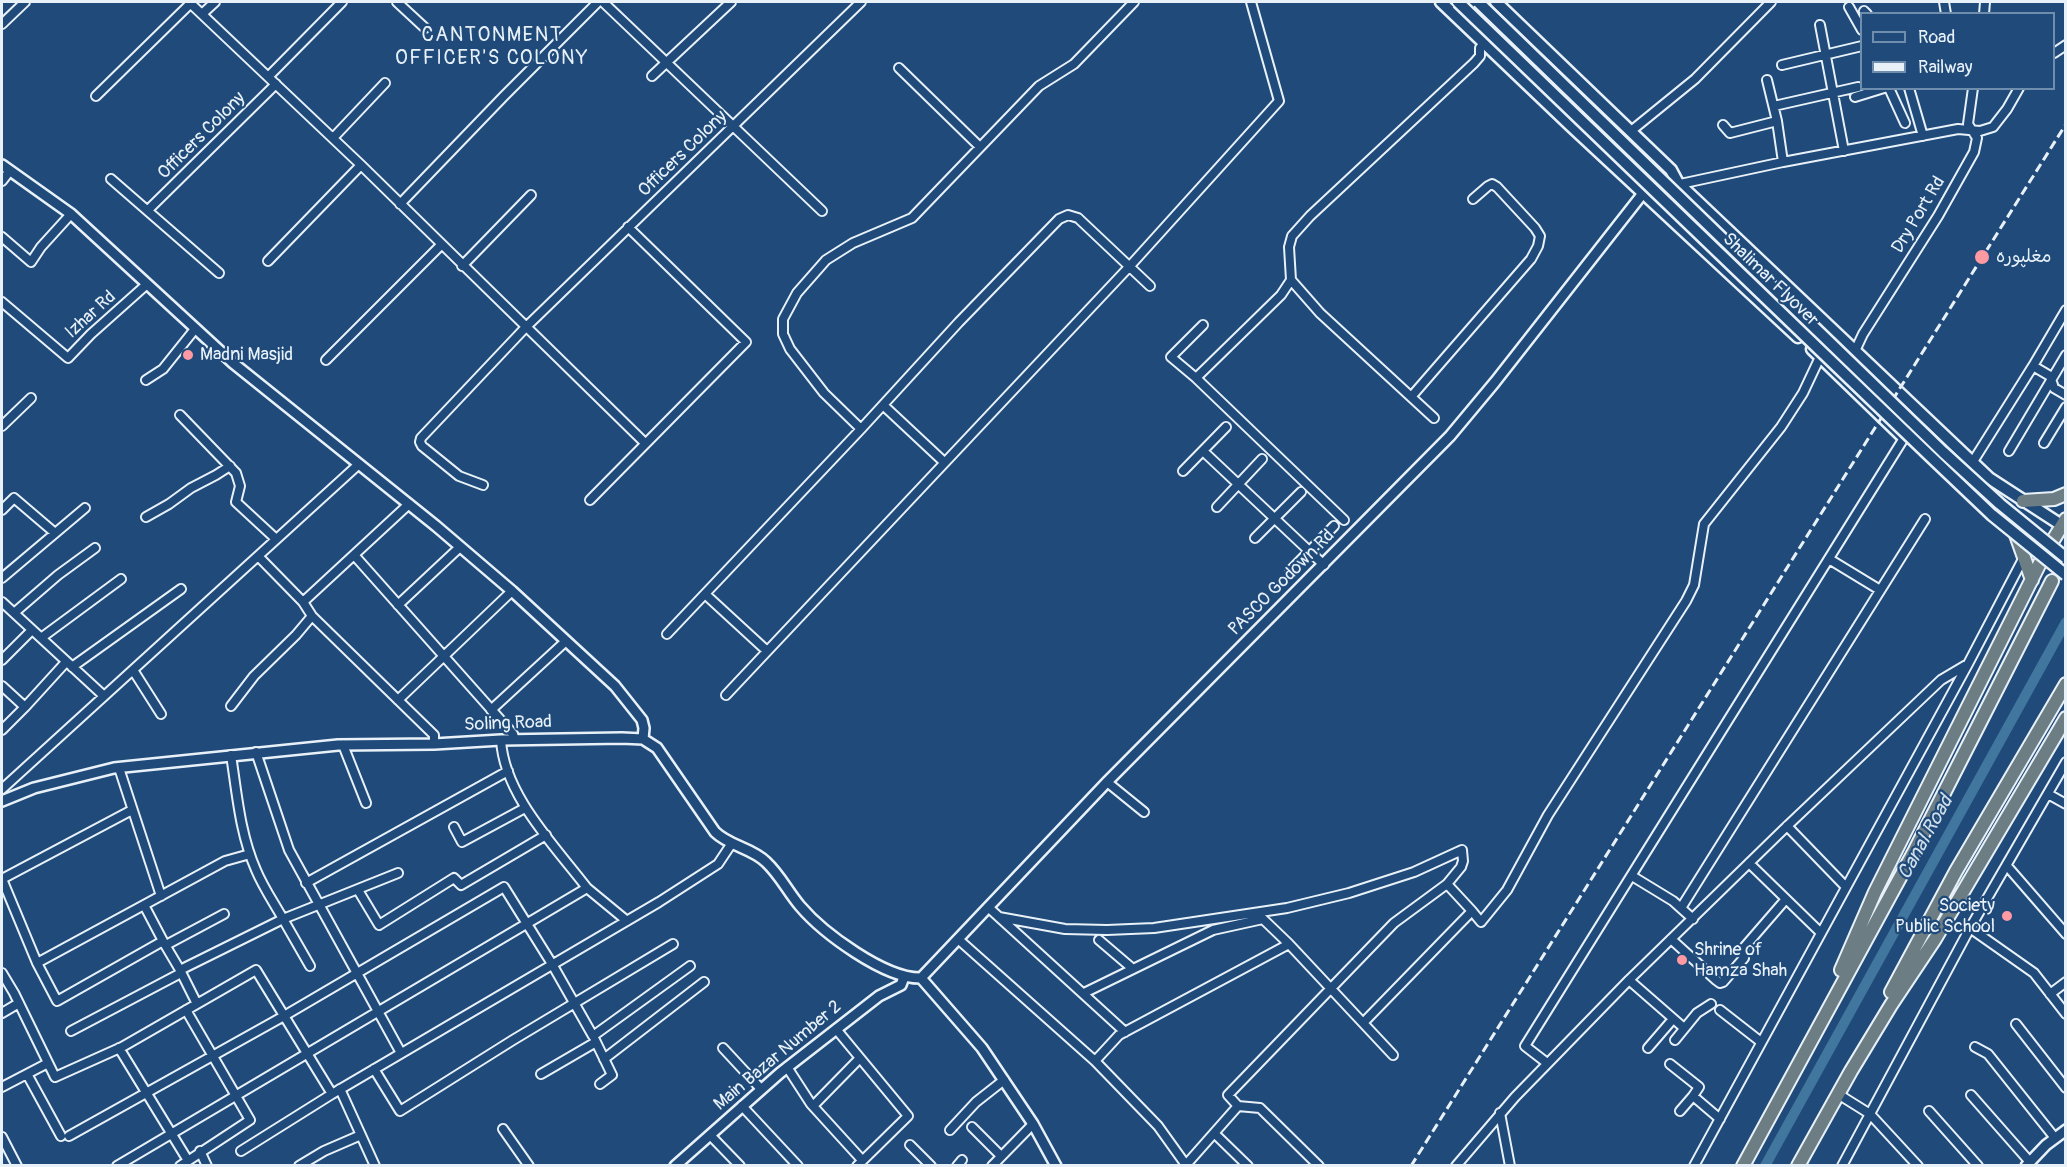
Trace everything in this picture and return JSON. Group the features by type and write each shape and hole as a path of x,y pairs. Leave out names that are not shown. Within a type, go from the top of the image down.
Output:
{"highway":[{"path":"2023,501 2054,499 2066,494"},
{"path":"1816,1029 1875,892 2044,555 2064,524"},
{"path":"2015,532 2032,580"},
{"path":"1743,1166 1915,850 2052,580"},
{"path":"1851,1071 1956,871 2066,684"},
{"path":"1798,1166 1851,1071 1935,939 2066,718"}],"main road":[{"path":"1441,2 1904,438 2065,574"},
{"name":"Shalimar Flyover","path":"1458,2 1992,515 2065,574"},
{"name":"Shalimar Flyover","path":"1478,2 1943,452 2000,504 2066,558"},
{"path":"1496,2 1671,170 1678,183 1972,463 1989,478 2023,501 2064,524"},
{"path":"1889,424 1908,400"}],"street":[{"path":"2,24 25,2"},
{"path":"96,96 190,2 361,165 645,443"},
{"path":"202,14 215,2"},
{"path":"269,76 342,2"},
{"path":"397,2 425,28"},
{"path":"400,204 598,2"},
{"path":"603,2 822,211"},
{"path":"652,76 731,2"},
{"name":"Officers Colony","path":"483,485 459,476 420,442 421,438 526,327 861,2"},
{"path":"861,429 824,393 790,349 783,334 783,319 796,293 826,260 853,243 912,218 1039,86 1074,64 1134,2"},
{"path":"726,695 1129,267 1279,101 1251,2"},
{"path":"1631,131 1695,79 1771,2"},
{"path":"1849,7 1860,26"},
{"path":"1820,25 1844,151"},
{"path":"1196,378 1281,295 1291,280 1289,247 1292,236 1298,229 1474,63 1480,56 1480,48 1484,43"},
{"path":"1782,65 1860,46"},
{"path":"899,68 980,147"},
{"path":"1767,80 1777,121 1783,162"},
{"path":"333,138 386,83"},
{"name":"Officers Colony","path":"148,210 276,84"},
{"path":"1774,106 1857,87"},
{"path":"1855,97 1878,90"},
{"path":"1891,90 1905,123"},
{"path":"1910,90 1923,136"},
{"name":"Dry Port Rd","path":"1855,351 1863,334 1938,216 1974,152 1976,135 1968,121 1973,90"},
{"path":"1644,192 1678,183 1958,129 1985,130 1993,127 2018,90"},
{"path":"1723,125 1730,132 1777,121"},
{"path":"268,261 361,165"},
{"path":"2,181 5,168 71,214 233,363 460,547 512,591 615,686 635,711 644,728 643,739 657,748 715,832 768,863 800,906 822,929 876,963 904,977 921,978 982,1048 1033,1124 1056,1166"},
{"path":"111,179 219,273"},
{"path":"1411,397 1525,266 1538,246 1540,236 1535,228 1497,187 1492,184 1473,199"},
{"name":"PASCO Godown Rd","path":"921,978 1107,782 1450,436 1644,192"},
{"path":"462,266 531,195"},
{"path":"2,237 31,262 41,247 71,214"},
{"path":"667,634 861,429 958,322 1059,219 1068,215 1078,218 1150,286"},
{"path":"590,500 746,342 628,227"},
{"path":"326,360 441,245"},
{"path":"1291,280 1320,313 1434,418"},
{"name":"Izhar Rd","path":"2,302 68,358 146,285"},
{"path":"1972,463 2066,310"},
{"path":"1203,325 1171,357 1196,378 1344,520"},
{"path":"146,380 163,369 195,329"},
{"path":"2009,451 2066,356"},
{"path":"1447,884 1481,922 1507,890 1548,815 1686,601 1694,585 1704,524 1781,427 1803,393 1820,357"},
{"path":"2033,366 2052,378 2054,388 2066,395"},
{"path":"2,426 31,398"},
{"path":"883,405 944,462"},
{"path":"2044,443 2066,407"},
{"path":"180,415 236,473 240,486 236,501 276,539"},
{"path":"1184,471 1226,427"},
{"path":"1547,1063 1525,1046 1904,438"},
{"path":"1203,451 1324,565"},
{"path":"1216,507 1262,459"},
{"path":"2,789 359,464"},
{"path":"146,517 230,466"},
{"path":"1255,538 1301,492"},
{"path":"2,510 14,498 55,533"},
{"path":"303,602 409,504"},
{"path":"2,578 85,508"},
{"path":"1681,908 1925,519"},
{"path":"1290,571 1334,526"},
{"path":"398,605 460,547"},
{"path":"14,613 58,575 95,548"},
{"path":"354,555 513,734 515,740"},
{"path":"258,556 303,602 312,616 434,735 434,744"},
{"path":"1694,1166 2024,557"},
{"path":"1829,559 1880,590"},
{"path":"41,638 122,579"},
{"path":"2,730 69,665 181,589"},
{"path":"398,700 512,591"},
{"path":"705,594 767,651"},
{"path":"2,602 104,696"},
{"path":"231,706 254,676 312,616"},
{"path":"2,660 32,630"},
{"path":"491,710 566,641"},
{"path":"1456,1166 1500,1113 1629,980 1941,680 1968,664"},
{"path":"133,670 161,714"},
{"path":"2,686 24,707"},
{"name":"Soling Road","path":"2,801 34,788 119,768 256,752 343,745 434,744 501,740 643,739"},
{"path":"501,740 501,749 508,771 525,808 587,888 627,921"},
{"path":"343,745 366,803"},
{"path":"256,752 289,850 401,1053"},
{"path":"231,755 240,817 256,872 310,966"},
{"path":"1842,1166 1970,928 2066,762"},
{"path":"119,768 161,896"},
{"path":"306,883 508,771"},
{"path":"1107,782 1144,812"},
{"path":"2048,794 2066,804"},
{"path":"454,827 462,842 525,808"},
{"path":"132,810 2,879 37,963 57,1001 164,943 224,914"},
{"path":"1787,826 1846,887"},
{"path":"358,890 378,925 454,879 461,885 546,835"},
{"path":"241,1151 340,1089 627,921 718,864 732,843"},
{"path":"999,917 1065,929 1154,928 1287,908 1349,893 1414,872 1462,850 1461,867 1447,884 1394,923 1228,1095 1238,1106 1260,1108 1319,1166"},
{"path":"37,963 225,861 250,854"},
{"path":"1749,864 1821,933"},
{"path":"2007,866 2066,934"},
{"path":"71,1031 283,919 398,873"},
{"path":"1632,876 1681,908 1693,919"},
{"path":"27,1074 65,1136 284,1016 504,887 552,964 612,1075 600,1084"},
{"path":"117,1166 587,888"},
{"path":"1671,939 1716,980 1723,982 1744,958 1741,951 1786,899"},
{"path":"144,905 197,1004"},
{"path":"988,907 1125,1032"},
{"path":"1363,1023 1472,911"},
{"path":"1084,993 1213,930 1263,919 1393,1055"},
{"path":"1970,928 2034,973 2066,1014"},
{"path":"958,939 1095,1061 1158,1126 1188,1164 1238,1106"},
{"path":"1099,940 1133,969"},
{"path":"374,1069 400,1111 673,944"},
{"path":"1095,1061 1119,1035 1289,944"},
{"path":"541,1074 594,1039 690,966"},
{"path":"2,973 54,1077 119,1048 256,970 332,1094"},
{"name":"Main Bazar Number 2","path":"677,1165 787,1067 879,996 901,984 904,977"},
{"path":"1629,980 1684,1028"},
{"path":"604,1059 704,982"},
{"path":"2050,994 2066,982"},
{"path":"2,1013 19,1003"},
{"path":"1675,1040 1697,1013 1711,1004"},
{"path":"180,1166 187,1159 250,1120 186,1010"},
{"path":"1720,1010 1761,1042"},
{"path":"1648,1047 1673,1019"},
{"path":"2016,1024 2066,1088"},
{"path":"787,1067 813,1106 859,1163 908,1116 836,1029"},
{"path":"1975,1047 1988,1053 2055,1138"},
{"path":"119,1048 187,1159"},
{"path":"723,1048 761,1089"},
{"path":"813,1106 860,1058"},
{"path":"2,1087 48,1063"},
{"path":"1670,1064 1699,1087 1680,1110"},
{"path":"950,1130 976,1102 1004,1080"},
{"path":"340,1089 375,1166"},
{"path":"1838,1094 1870,1114 1918,1166"},
{"path":"1971,1095 2028,1164 2066,1130"},
{"path":"1692,1096 1720,1119"},
{"path":"742,1106 798,1166"},
{"path":"1929,1112 1978,1166"},
{"path":"1500,1113 1510,1166"},
{"path":"992,1166 1033,1124"},
{"path":"972,1127 1001,1156"},
{"path":"503,1129 529,1166"},
{"path":"1214,1133 1248,1166"},
{"path":"299,1166 324,1151 361,1135"},
{"path":"710,1135 740,1166"},
{"path":"2,1137 4,1149 17,1166"},
{"path":"910,1145 930,1166"},
{"path":"200,1151 207,1166"},
{"path":"1461,1158 1469,1166"}],"waterway":[{"name":"Canal Road","path":"1765,1166 2066,622"}],"railway":[{"path":"1411,1166 2066,124"}],"place":[{"name":"مغلپورہ","path":"1982,257"},
{"name":"Madni Masjid","path":"188,355"},
{"name":"Society Public School","path":"2007,916"},
{"name":"Shrine of Hamza Shah","path":"1682,960"}],"district":[{"name":"CANTONMENT OFFICER'S COLONY","path":"492,48"}]}
